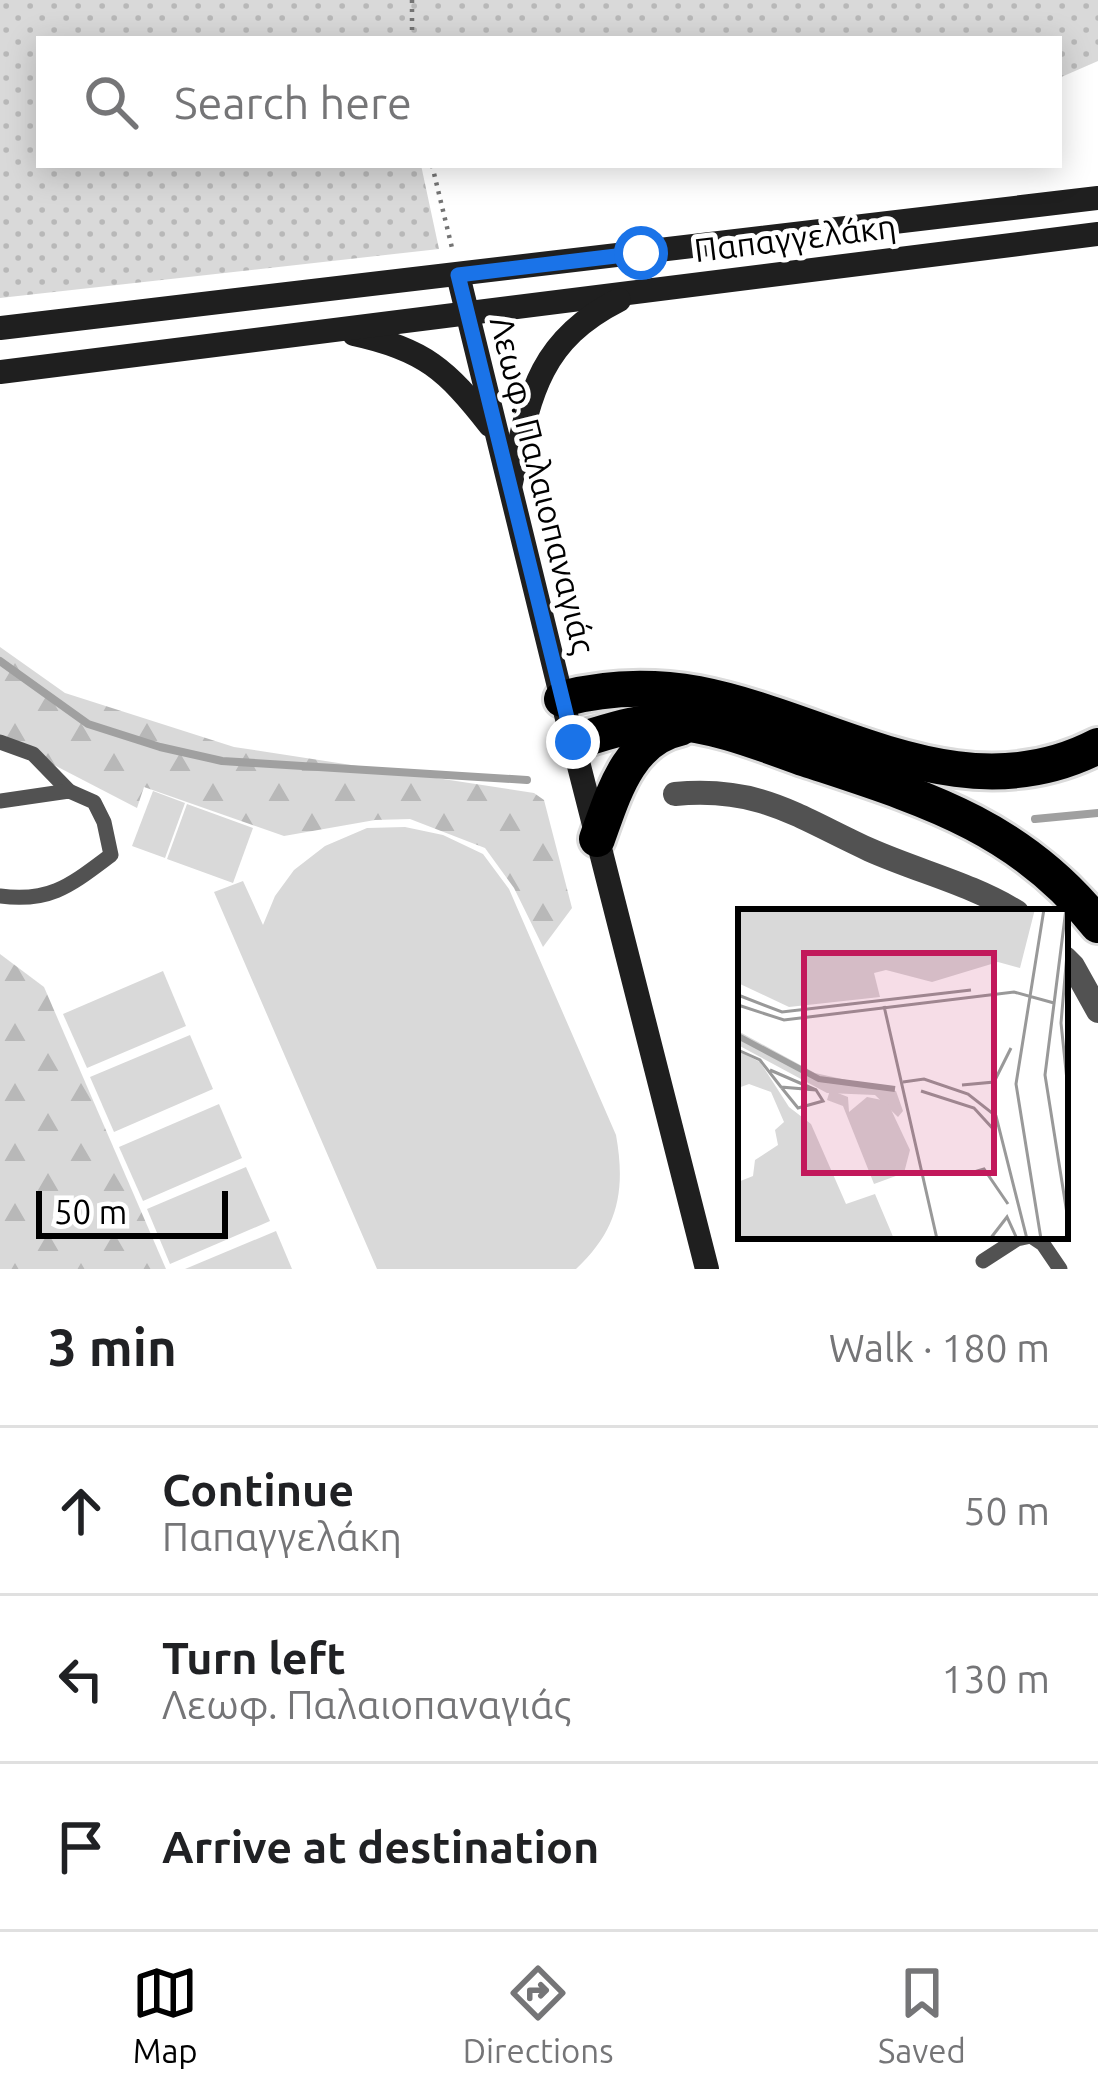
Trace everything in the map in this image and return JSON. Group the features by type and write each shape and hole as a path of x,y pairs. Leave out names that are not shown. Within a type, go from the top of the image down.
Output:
{"highway":[{"path":"562,699 623,688 699,694 888,755 960,771 1041,768 1098,746"},
{"path":"573,742 636,725 694,725 952,810 1048,872 1098,925"},
{"path":"597,839 619,782 639,750 668,730 694,725"}],"street":[{"name":"Παπαγγελάκη","path":"0,328 1098,198"},
{"name":"Παπαγγελάκη","path":"0,372 1098,234"},
{"name":"Λεωφ. Παλαιοπαναγιάς","path":"458,275 707,1269"},
{"path":"510,491 526,415 550,357 570,332 595,313 647,290"},
{"path":"334,330 418,353 465,394 496,434"},
{"path":"675,794 710,791 775,804 870,850 986,893 1012,909"},
{"path":"1068,961 1098,1011"}],"lane":[{"path":"0,742 33,754 68,791 94,802 111,855 46,897 0,896"},
{"path":"0,801 68,791"},
{"path":"983,1261 1017,1239"},
{"path":"1036,1239 1060,1269"}],"path":[{"path":"412,0 412,36"},
{"path":"433,168 458,275"}],"green space":[{"path":"0,0 1098,0 1098,61 1062,77 1062,36 36,36 36,168 422,168 439,249 0,298"},
{"path":"0,647 65,693 234,747 534,793 544,800 572,908 543,947 514,888 485,848 410,819 375,820 284,836 144,787 137,808 0,737"},
{"path":"153,791 185,803 165,858 132,846"},
{"path":"187,804 253,828 233,883 167,859"},
{"path":"405,827 443,835 483,854 509,889 616,1135 620,1174 616,1208 601,1239 576,1269 377,1269 214,892 243,881 263,925 275,896 294,870 325,846 367,828"},
{"path":"0,954 44,987 166,1269 0,1269"},
{"path":"163,971 186,1026 87,1068 63,1014"},
{"path":"190,1035 213,1089 114,1132 90,1077"},
{"path":"219,1104 242,1158 143,1201 119,1147"},
{"path":"246,1167 270,1221 170,1264 147,1209"},
{"path":"276,1231 292,1269 185,1269"}],"waterway":[{"path":"0,661 88,724 160,747 222,761 527,780"},
{"path":"1035,819 1098,813"}],"route":[{"path":"573,742 458,275 641,253"}]}
